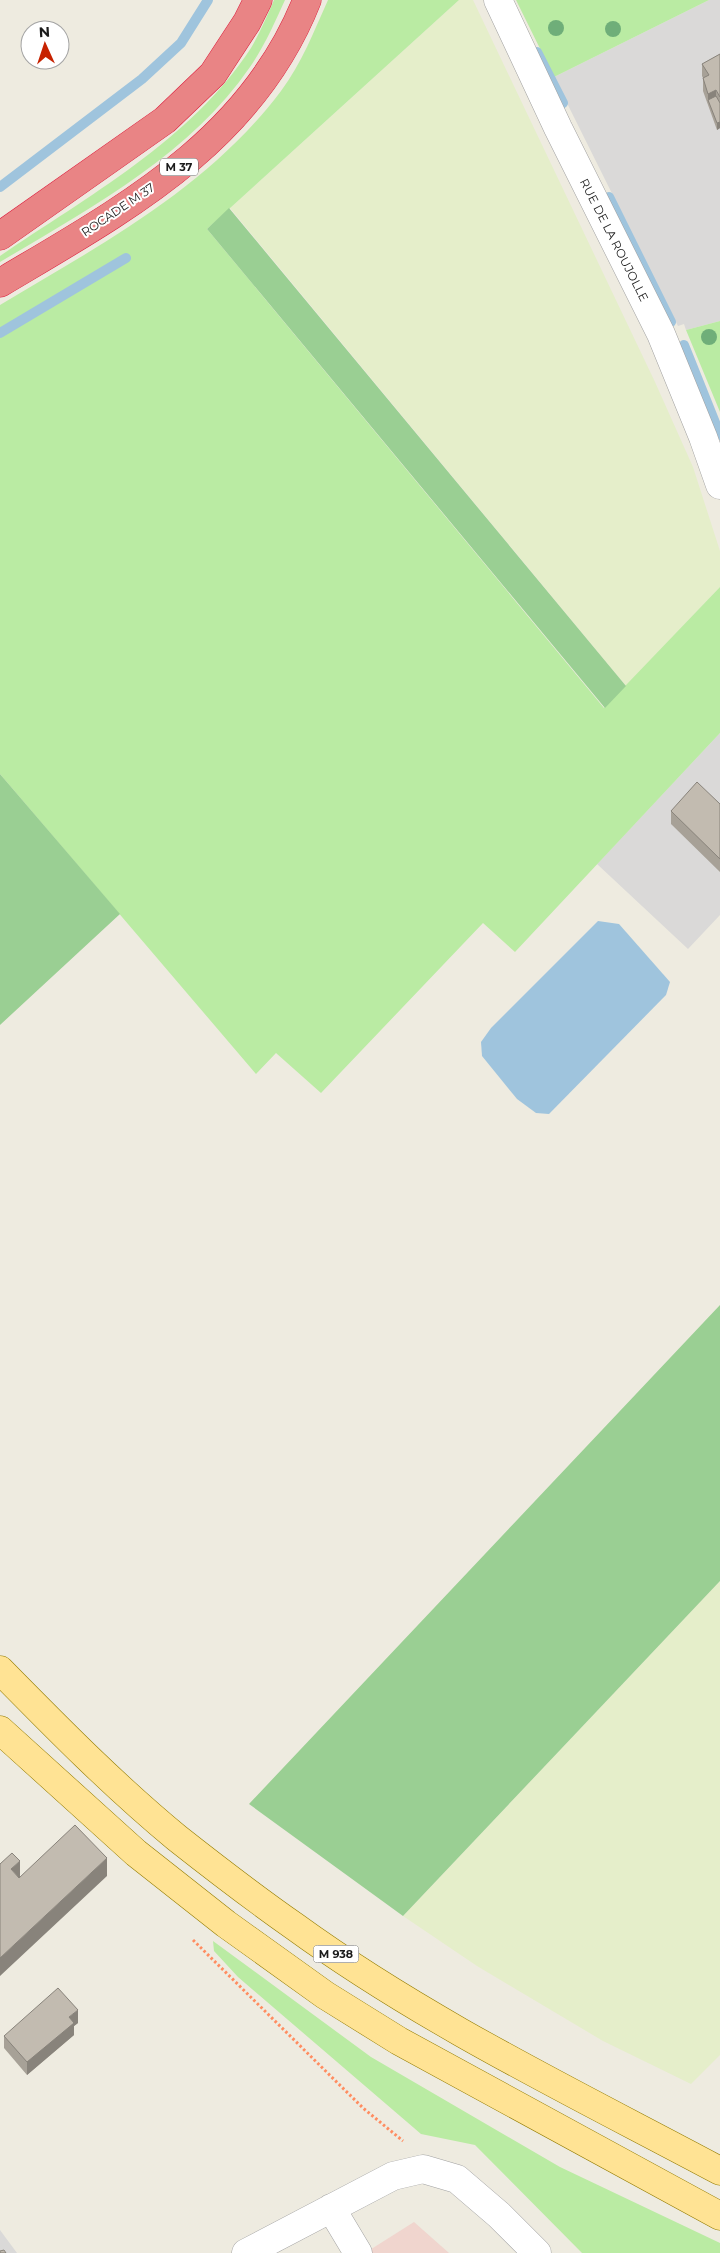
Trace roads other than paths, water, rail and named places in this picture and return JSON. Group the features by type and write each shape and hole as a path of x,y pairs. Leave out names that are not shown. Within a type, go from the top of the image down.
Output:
{"highway":[{"path":"0,236 165,120 213,74 247,22 258,0"},
{"name":"ROCADE M 37","path":"0,283 119,212 210,141 257,91 294,32 307,0"}],"main road":[{"name":"M 938","path":"0,1670 70,1741 177,1837 295,1927 401,1997 515,2062 720,2171"},
{"path":"0,1730 136,1853 226,1924 325,1995 432,2059 720,2216"}],"street":[{"name":"RUE DE LA ROUJOLLE","path":"498,0 558,128 661,334 704,437 720,484"},
{"path":"246,2253 393,2176 423,2169 457,2180 499,2215 537,2253"},
{"path":"331,2208 358,2253"}],"water":[{"path":"598,921 619,924 670,982 666,995 549,1114 536,1113 517,1099 482,1056 481,1042 491,1028"}],"waterway":[{"path":"0,187 142,79 181,43 208,0"},
{"path":"537,52 563,103"},
{"path":"609,197 671,322"},
{"path":"0,333 126,258"},
{"path":"684,345 720,435"}]}
